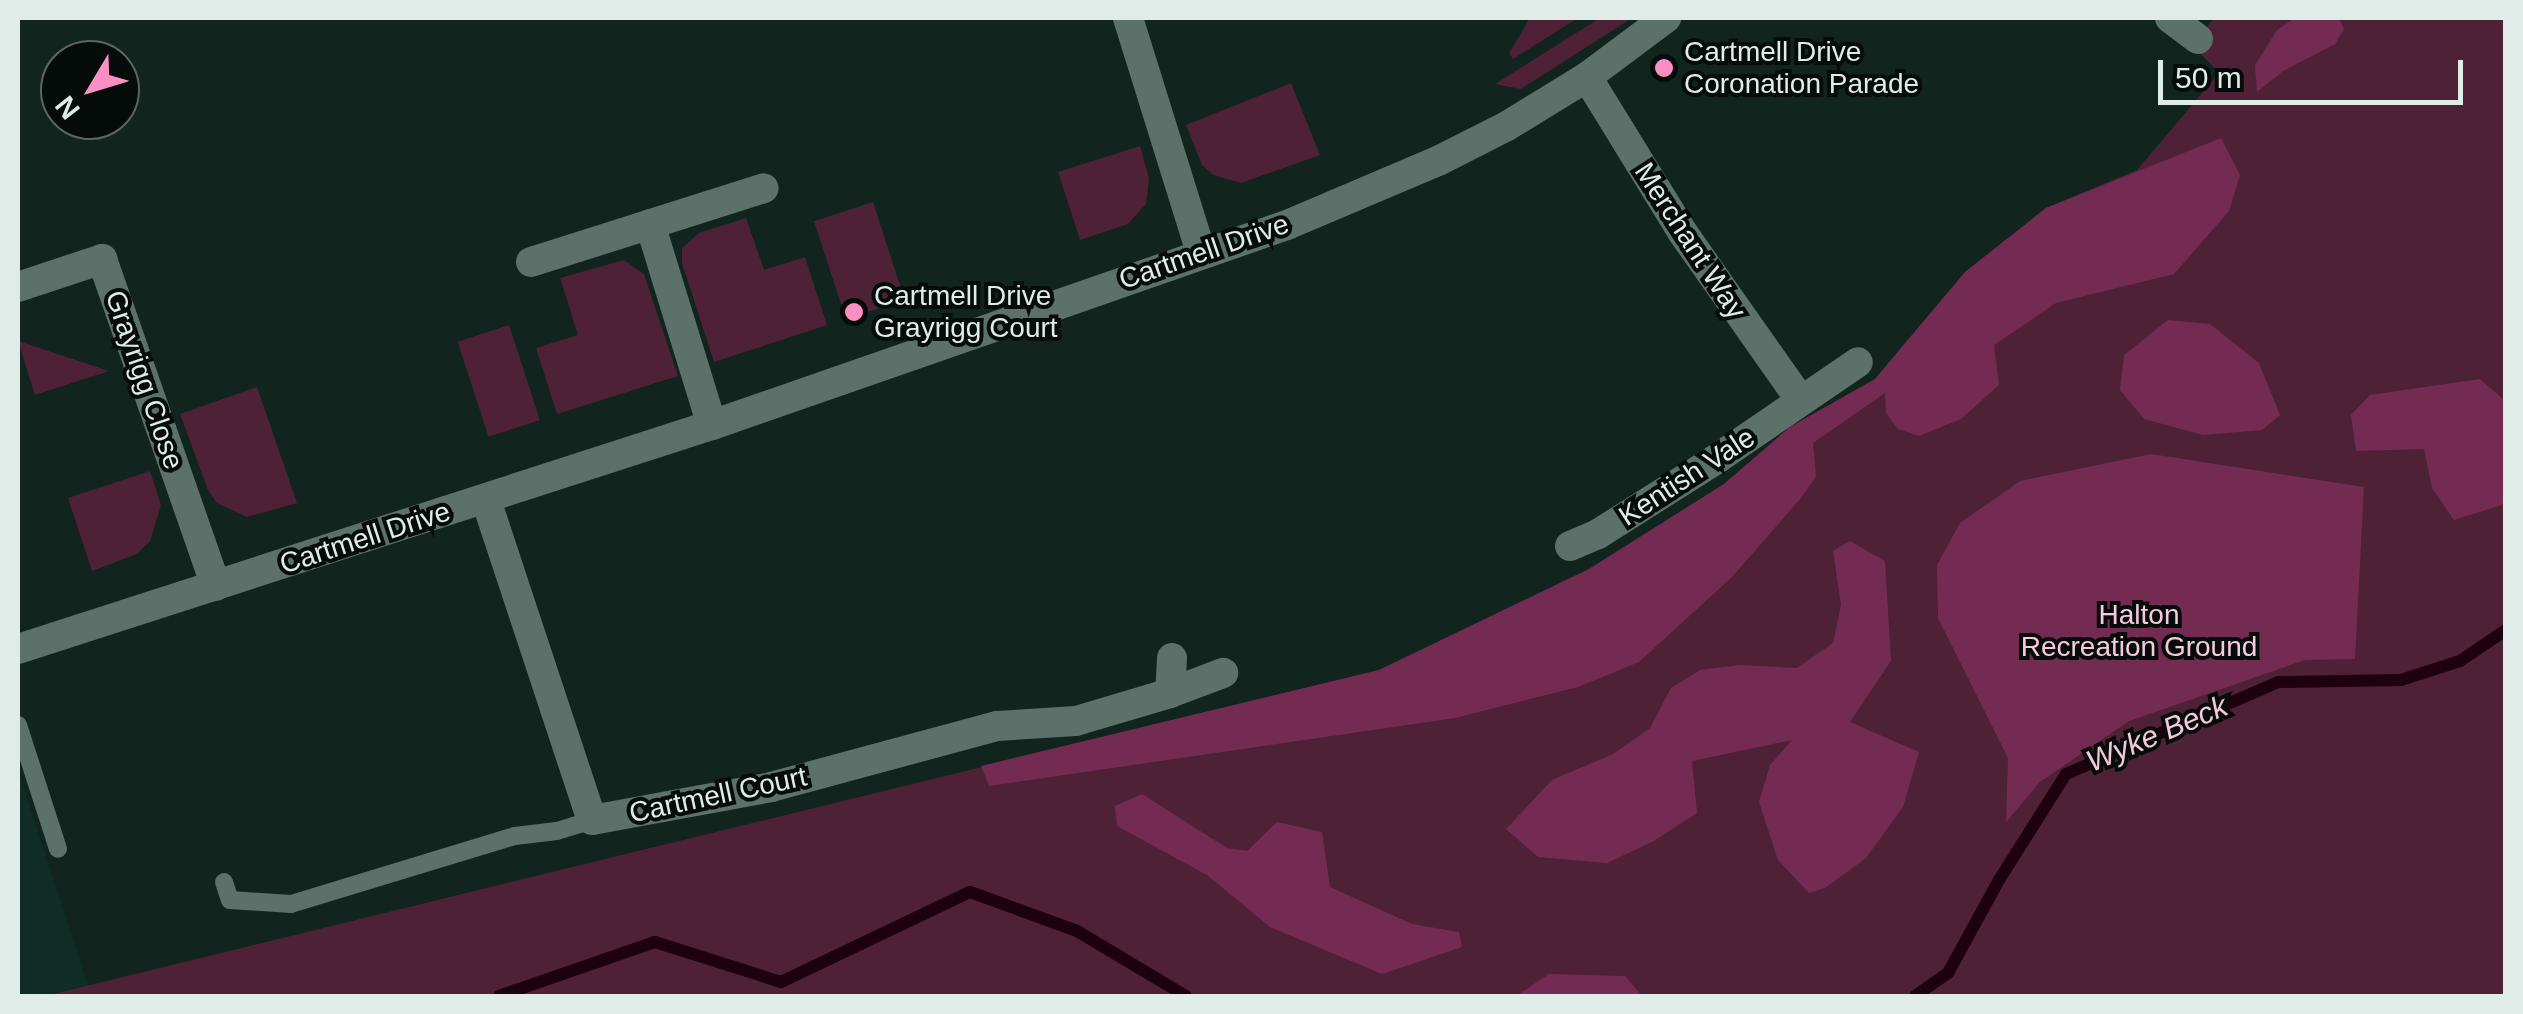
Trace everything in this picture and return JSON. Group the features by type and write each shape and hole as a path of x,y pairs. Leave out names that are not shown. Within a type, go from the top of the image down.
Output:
{"street":[{"path":"1128,18 1201,252"},
{"name":"Cartmell Drive","path":"18,650 712,425 1201,252 1286,226 1440,160 1587,77 1666,18"},
{"path":"2170,18 2198,39"},
{"name":"Merchant Way","path":"1587,77 1682,233 1802,401"},
{"path":"531,262 764,188"},
{"path":"650,224 712,425"},
{"name":"Grayrigg Close","path":"18,288 102,259 216,586"},
{"name":"Kentish Vale","path":"1570,546 1614,524 1858,362"},
{"name":"Cartmell Court","path":"486,500 592,820 771,787 997,726 1076,721 1140,706 1224,673"},
{"path":"1170,693 1172,658"}],"lane":[{"path":"18,725 58,848"},
{"path":"224,882 230,900 291,904 514,836 558,831 592,820"}],"shaded area":[{"path":"18,770 89,988 18,996"}],"green space":[{"path":"1530,18 1578,18 1513,59 1509,53"},
{"path":"1600,18 1632,18 1521,89 1495,84"},
{"name":"Halton Recreation Ground","path":"2214,18 2505,18 2505,996 45,996 1379,670 1589,569 1724,484 1790,427 1875,379 1965,272 2046,208 2137,170 2219,73 2193,46"},
{"path":"2295,18 2339,18 2344,29 2335,44 2283,71 2257,92 2255,65 2277,30"},
{"path":"1291,83 1320,155 1241,183 1213,175 1202,165 1186,125"},
{"path":"2221,138 2240,175 2229,211 2174,274 2056,303 1994,345 1999,385 1961,419 1919,436 1898,429 1886,413 1885,393 1813,443 1816,477 1800,499 1732,577 1639,662 1578,687 1455,718 989,786 981,766 1379,670 1589,569 1724,484 1790,427 1875,379 1965,272 2046,208"},
{"path":"1140,146 1149,178 1146,204 1128,224 1080,240 1058,172"},
{"path":"873,202 905,300 846,319 814,221"},
{"path":"746,218 764,270 805,257 827,325 714,362 682,263 682,248 699,233"},
{"path":"624,260 644,274 678,376 557,414 536,348 578,335 560,278"},
{"path":"2168,320 2210,324 2259,363 2280,415 2262,430 2203,435 2144,419 2120,390 2124,355"},
{"path":"509,325 540,420 489,437 458,342"},
{"path":"18,341 109,371 35,395"},
{"path":"2480,379 2505,401 2505,504 2454,520 2432,488 2424,449 2356,451 2351,415 2370,395"},
{"path":"257,387 297,503 247,517 217,503 208,490 180,414"},
{"path":"2151,454 2364,487 2355,659 2305,660 2129,721 2040,782 2006,822 2008,758 1938,618 1937,565 1960,523 2020,481"},
{"path":"150,471 161,505 150,541 137,554 92,571 68,498"},
{"path":"1850,541 1885,561 1891,661 1850,722 1919,752 1903,807 1866,858 1825,888 1809,893 1778,860 1759,802 1770,765 1792,740 1692,761 1697,813 1652,842 1607,863 1538,857 1506,829 1552,780 1613,754 1650,728 1671,688 1700,670 1740,665 1797,668 1833,643 1841,605 1833,551"},
{"path":"1142,794 1227,848 1247,851 1277,822 1322,832 1330,887 1412,924 1459,932 1462,947 1382,974 1270,927 1207,875 1117,826 1115,806"},
{"path":"1549,974 1625,976 1642,996 1516,996"}],"waterway":[{"name":"Wyke Beck","path":"1915,996 1948,973 1999,880 2066,774 2279,682 2401,680 2460,661 2506,630"},
{"name":"Wyke Beck","path":"499,996 655,942 781,982 970,892 1077,931 1186,996"}],"place":[{"name":"Cartmell Drive Coronation Parade","path":"1664,68"},
{"name":"Cartmell Drive Grayrigg Court","path":"854,312"}]}
